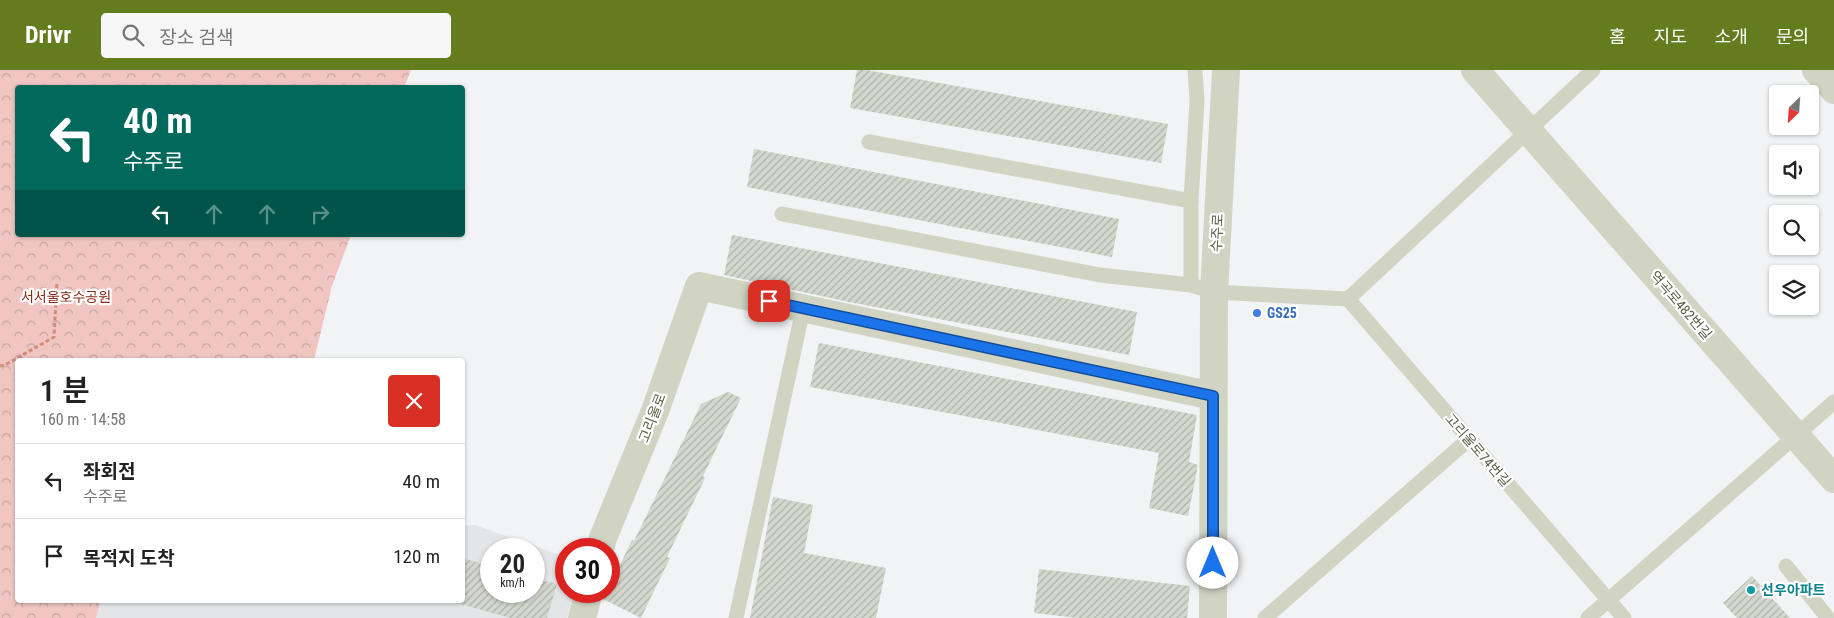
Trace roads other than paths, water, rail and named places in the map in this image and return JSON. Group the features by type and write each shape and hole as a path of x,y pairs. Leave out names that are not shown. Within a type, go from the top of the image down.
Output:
{"street":[{"name":"수주로","path":"1213,618 1213,396 1202,289 1226,70"},
{"name":"역곡로482번길","path":"1475,70 1834,479"},
{"path":"1816,70 1834,90"},
{"name":"고리울로","path":"603,538 655,411 699,286 803,309"},
{"path":"803,309 1213,396"},
{"path":"582,618 586,603"}],"lane":[{"path":"1195,70 1197,101 1191,201 1202,289"},
{"path":"782,214 1100,275 1202,289 1348,298 1593,70"},
{"path":"869,142 1191,201"},
{"name":"고리울로74번길","path":"1348,298 1624,618"},
{"path":"736,618 803,309"},
{"path":"1588,618 1834,402"},
{"path":"1265,618 1469,439"},
{"path":"1786,566 1828,618"}],"place":[{"name":"GS25","path":"1257,313"},
{"name":"선우아파트","path":"1751,590"}],"park label":[{"name":"서서울호수공원","path":"66,297"}]}
